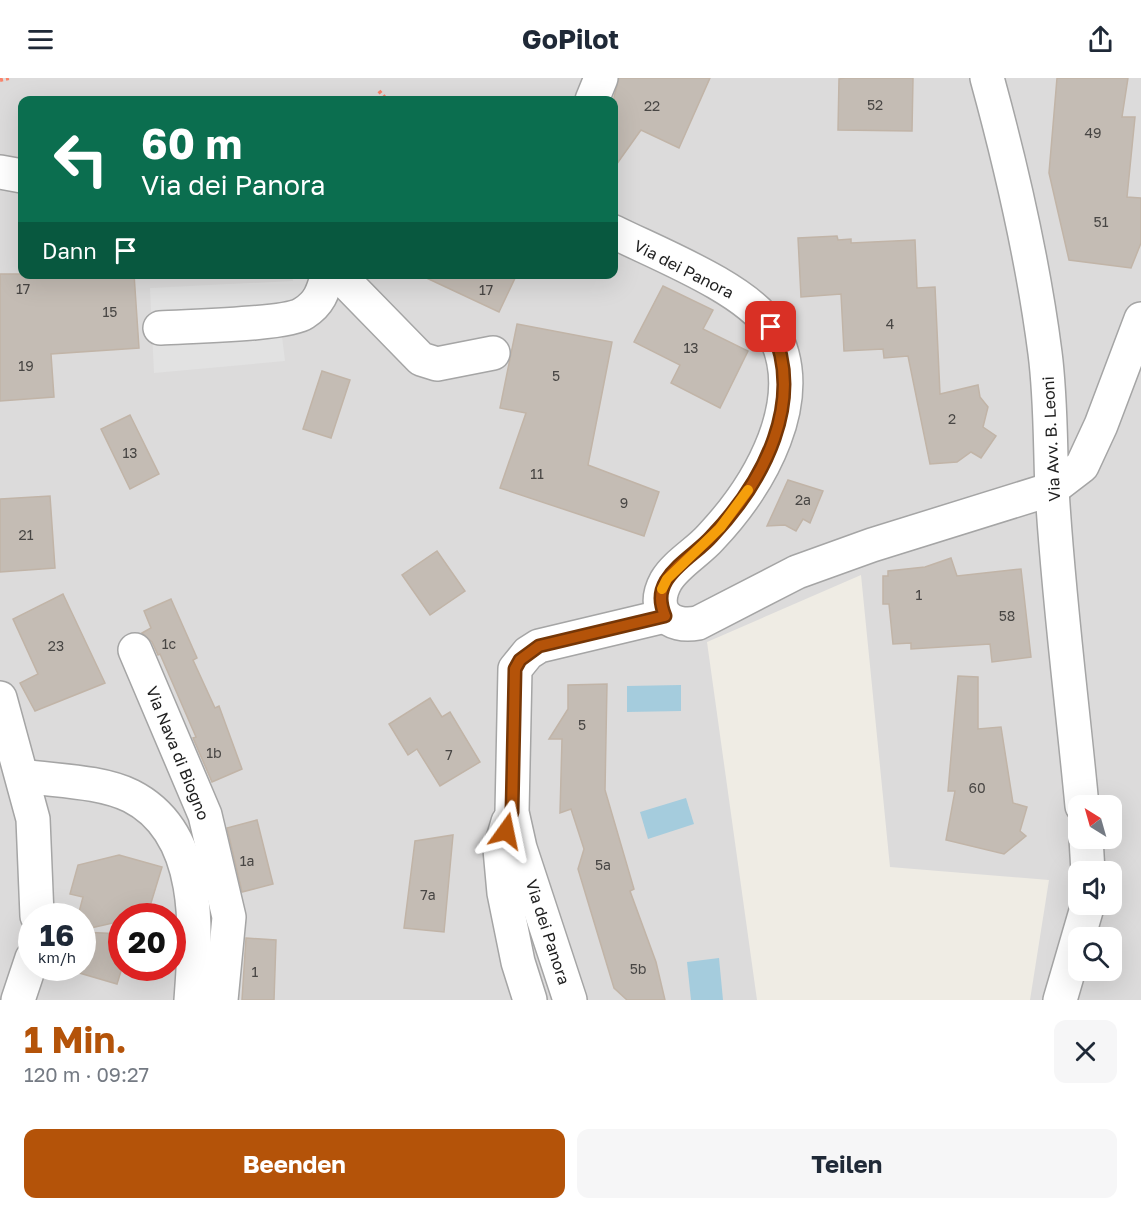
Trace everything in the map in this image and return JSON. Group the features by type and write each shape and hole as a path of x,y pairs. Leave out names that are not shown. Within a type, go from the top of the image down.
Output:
{"street":[{"path":"594,96 601,78"},
{"name":"Via Avv. B. Leoni","path":"987,78 1009,160 1028,245 1043,340 1051,406 1052,489 1081,795"},
{"path":"0,172 18,175"},
{"name":"Via dei Panora","path":"570,1000 520,848 512,812 513,681 520,660 539,646 665,616 660,603 667,579 720,528 758,475 781,418 785,397 783,357 771,327 744,300 618,234"},
{"path":"160,328 279,320 303,314 321,298 327,279"},
{"path":"343,279 421,358 437,363 493,353"},
{"path":"665,616 674,623 686,626 698,624 797,572 872,545 1052,489 1082,466 1101,425 1141,318"},
{"name":"Via Nava di Biogno","path":"135,650 205,815 229,917 221,1000"},
{"path":"0,698 33,819 36,903"},
{"path":"23,776 104,788 131,796 152,811 168,829 182,851 188,875 195,948 191,1000"},
{"path":"512,812 500,849 504,893 518,962 530,1000"},
{"path":"1060,1000 1085,915"},
{"path":"18,1000 24,981"}],"path":[{"path":"0,80 9,78"},
{"path":"379,91 383,96"}],"shaded area":[{"path":"0,78 1141,78 1141,1000 1030,1000 1049,880 890,867 861,575 707,642 757,1000 0,1000"},
{"path":"293,279 324,279 280,320 285,361 154,373 150,288 293,281"}],"water":[{"path":"681,685 681,711 627,712 627,686"},
{"path":"686,798 694,824 648,839 640,812"},
{"path":"719,958 723,1000 691,1000 687,962"}],"building":[{"path":"619,78 710,78 679,148 641,130 618,162 618,96 614,96"},
{"path":"913,78 912,131 838,130 839,79"},
{"path":"1057,78 1128,78 1122,117 1135,117 1127,197 1141,198 1141,243 1131,268 1069,260 1049,173"},
{"path":"837,236 838,240 851,239 851,243 915,240 917,288 935,287 940,394 978,385 980,397 988,407 983,427 996,436 981,458 971,452 957,462 930,464 908,356 884,358 883,349 844,351 841,294 801,297 798,238"},
{"path":"0,274 18,274 18,279 134,279 139,348 51,354 54,397 0,401"},
{"path":"429,279 515,279 499,312"},
{"path":"663,286 713,310 703,329 748,351 720,408 671,383 680,365 634,342"},
{"path":"517,324 612,342 588,465 659,492 644,536 500,488 526,413 500,408"},
{"path":"322,371 350,380 331,438 303,429"},
{"path":"130,415 159,474 130,489 101,429"},
{"path":"788,480 823,491 810,523 803,519 796,531 785,525 767,526"},
{"path":"50,496 55,568 0,572 0,499"},
{"path":"437,551 465,591 430,615 402,575"},
{"path":"951,558 957,576 1021,569 1031,657 992,662 990,644 911,649 911,643 893,644 889,604 883,604 883,576 888,576 888,571 925,567"},
{"path":"63,594 105,683 35,711 20,683 38,674 13,619"},
{"path":"171,599 197,658 193,660 215,708 219,706 242,769 212,782 193,738 196,737 160,654 158,655 152,642 142,633 151,628 144,611"},
{"path":"958,676 978,677 978,729 1001,727 1013,803 1027,807 1020,831 1026,836 1004,854 946,840 955,791 948,791"},
{"path":"607,684 605,790 634,889 630,891 656,962 665,1000 627,1000 614,988 578,869 584,849 571,809 560,813 562,739 549,739 568,709 568,685"},
{"path":"430,698 442,717 450,712 480,762 440,786 417,749 408,755 389,724"},
{"path":"257,820 273,884 242,892 227,828"},
{"path":"453,835 444,932 404,928 415,841"},
{"path":"119,855 162,867 151,903 108,903 108,924 96,927 96,903 81,903 83,897 70,894 78,865"},
{"path":"96,933 108,933 108,981 118,981 117,984 96,978"},
{"path":"246,938 276,940 274,1000 242,1000"}],"slow traffic":[{"path":"662,589 667,579 720,528 748,490"}],"route":[{"path":"506,831 512,812 515,669 528,652 539,646 665,616 660,603 667,579 702,547 743,499 758,475 781,418 785,397 783,357 771,327"}]}
